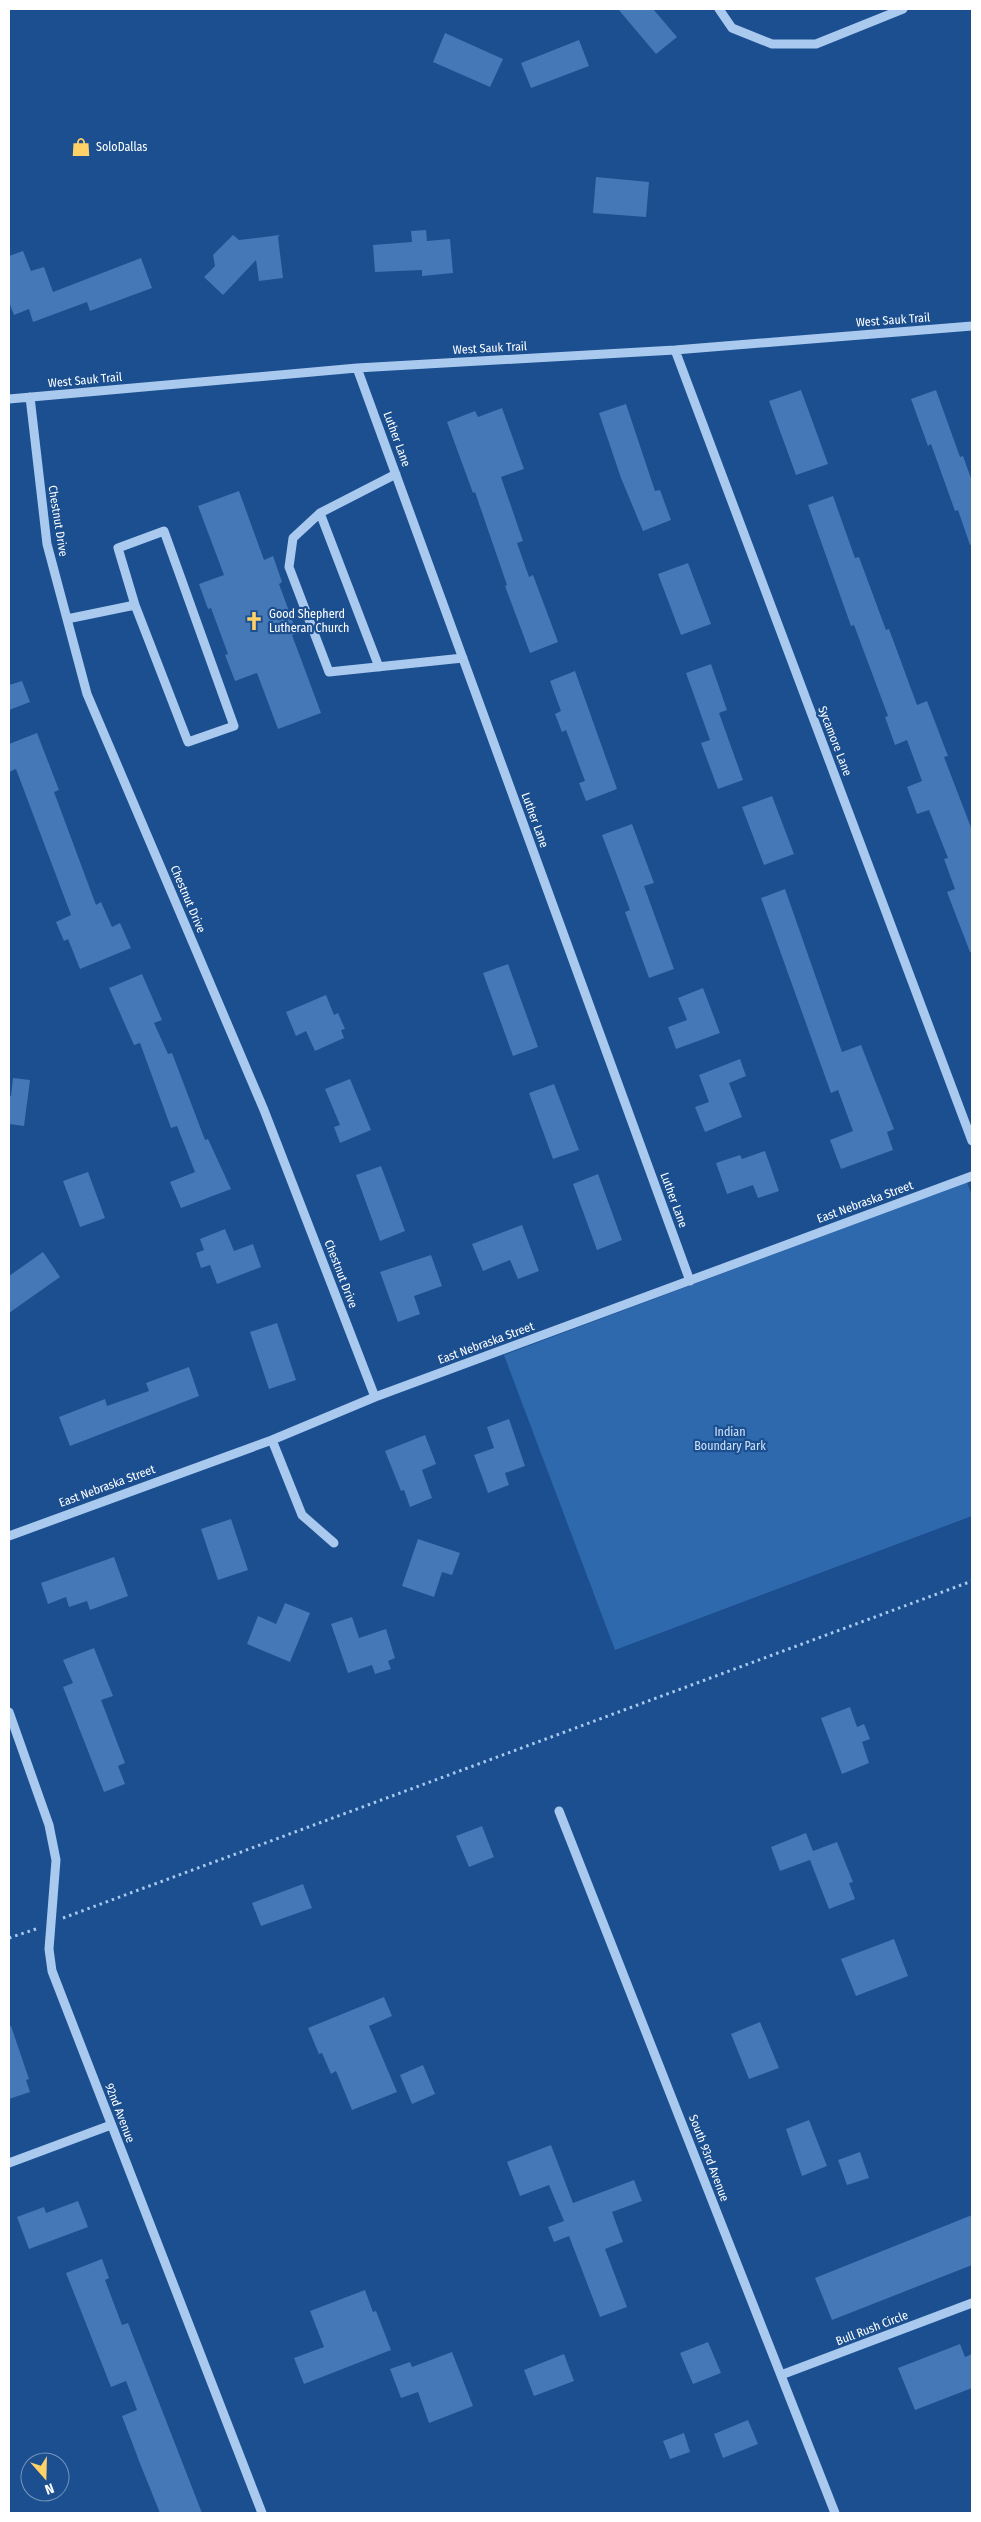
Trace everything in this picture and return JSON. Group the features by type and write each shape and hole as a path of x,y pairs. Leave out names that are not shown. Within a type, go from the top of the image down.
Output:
{"street":[{"path":"719,9 732,28 772,44 816,44 903,9"},
{"name":"West Sauk Trail","path":"9,399 357,368 675,350 972,326"},
{"name":"Sycamore Lane","path":"675,350 972,1141"},
{"name":"Luther Lane","path":"357,368 690,1281"},
{"name":"Chestnut Drive","path":"30,397 47,544 87,694 264,1110 375,1397"},
{"path":"396,474 320,513 293,538 290,566 329,672 463,658"},
{"path":"320,513 379,667"},
{"path":"164,531 234,726 188,742 135,605 118,548 164,531"},
{"path":"67,619 135,605"},
{"name":"East Nebraska Street","path":"9,1536 272,1440 375,1397 972,1176"},
{"path":"272,1440 302,1515 334,1543"},
{"name":"92nd Avenue","path":"9,1712 49,1825 56,1860 49,1949 52,1971 262,2513"},
{"name":"South 93rd Avenue","path":"559,1811 835,2513"},
{"path":"9,2163 111,2125"},
{"name":"Bull Rush Circle","path":"781,2375 972,2303"}],"path":[{"path":"69,1916 972,1581"},
{"path":"9,1938 36,1928"}],"green space":[{"name":"Indian Boundary Park","path":"967,1182 972,1196 972,1516 615,1650 504,1355"}],"building":[{"path":"618,9 653,9 677,37 656,54"},
{"path":"445,33 503,59 490,87 433,62"},
{"path":"579,40 589,66 531,88 521,63"},
{"path":"596,177 649,182 646,217 593,213"},
{"path":"426,230 427,241 450,239 453,273 422,276 422,270 375,272 373,245 412,242 411,231"},
{"path":"233,235 239,240 280,235 278,237 283,278 259,281 256,260 223,295 204,277 215,266 213,255"},
{"path":"23,251 31,271 44,267 53,292 141,258 152,288 90,311 87,302 33,322 29,309 14,315 9,302 9,256"},
{"path":"801,390 828,464 796,475 769,401"},
{"path":"936,390 960,457 963,456 972,481 972,545 970,545 958,510 955,511 931,444 928,446 911,399"},
{"path":"626,404 655,491 660,490 671,520 643,531 621,478 599,413"},
{"path":"502,408 524,469 501,477 523,541 517,543 529,577 533,575 558,642 530,653 505,586 507,585 475,492 473,493 447,422 475,411 478,417"},
{"name":"Good Shepherd Lutheran Church","path":"239,491 264,560 273,556 282,582 279,584 297,633 292,635 321,713 278,729 257,673 235,681 225,655 228,654 211,608 208,609 199,584 224,575 198,506"},
{"path":"833,496 855,558 859,557 886,630 889,629 917,705 927,701 948,756 944,757 972,830 972,952 970,952 947,892 955,889 944,859 948,858 929,810 917,814 907,787 922,781 907,740 895,745 885,717 888,716 854,625 851,626 808,505"},
{"path":"688,563 711,624 681,635 658,574"},
{"path":"711,664 727,710 719,713 743,780 718,789 701,743 710,740 686,673"},
{"path":"575,671 617,789 586,801 579,783 585,781 566,730 562,732 555,714 561,711 550,681"},
{"path":"22,681 30,702 9,710 9,685"},
{"path":"37,733 59,790 54,792 96,905 101,902 112,927 120,923 131,948 80,969 68,939 64,941 56,922 71,915 16,769 9,772 9,744"},
{"path":"772,796 794,854 764,865 742,807"},
{"path":"632,824 654,883 644,886 674,969 649,978 625,912 630,910 602,835"},
{"path":"785,889 842,1052 861,1045 894,1129 887,1132 893,1150 841,1169 830,1140 853,1131 838,1090 831,1093 761,898"},
{"path":"508,964 538,1047 513,1056 483,973"},
{"path":"142,974 162,1020 154,1023 168,1054 172,1053 205,1140 208,1139 231,1189 181,1208 170,1182 195,1172 177,1126 171,1128 140,1043 134,1045 109,988"},
{"path":"703,988 720,1033 676,1049 668,1027 687,1020 678,998"},
{"path":"326,995 334,1015 338,1013 345,1029 341,1030 344,1038 315,1051 306,1031 296,1036 286,1012"},
{"path":"740,1059 746,1076 729,1083 742,1117 705,1132 695,1107 709,1102 699,1075"},
{"path":"13,1078 30,1080 24,1126 9,1124 9,1096 11,1096"},
{"path":"350,1079 371,1130 340,1143 334,1127 340,1125 325,1089"},
{"path":"554,1084 579,1150 553,1159 529,1093"},
{"path":"765,1151 779,1191 758,1198 753,1185 727,1194 716,1163 740,1155 742,1159"},
{"path":"381,1166 405,1231 380,1241 356,1175"},
{"path":"88,1172 105,1218 80,1227 63,1181"},
{"path":"598,1174 622,1240 597,1250 573,1184"},
{"path":"522,1225 539,1271 518,1279 510,1260 483,1271 472,1244"},
{"path":"225,1229 234,1251 253,1244 261,1267 217,1284 210,1265 201,1268 196,1253 204,1250 200,1239"},
{"path":"43,1252 60,1277 9,1313 9,1276"},
{"path":"431,1255 442,1286 414,1296 420,1314 398,1322 380,1272"},
{"path":"277,1323 296,1380 269,1389 250,1332"},
{"path":"189,1367 199,1396 70,1446 59,1417 105,1399 107,1406 149,1391 146,1383"},
{"path":"509,1419 525,1466 505,1473 509,1485 488,1493 474,1455 494,1448 487,1427"},
{"path":"425,1435 436,1464 422,1470 432,1498 410,1507 404,1490 401,1491 385,1451"},
{"path":"231,1519 248,1570 218,1580 201,1529"},
{"path":"418,1539 460,1553 452,1575 442,1572 434,1597 402,1586"},
{"path":"114,1557 128,1596 90,1610 87,1601 69,1607 66,1597 48,1604 41,1583"},
{"path":"285,1603 310,1613 290,1662 247,1644 258,1616 276,1624"},
{"path":"352,1617 359,1638 386,1629 395,1658 388,1661 391,1669 375,1674 372,1665 348,1673 331,1624"},
{"path":"94,1648 113,1696 101,1700 125,1763 118,1766 125,1784 104,1792 63,1687 73,1683 63,1660"},
{"path":"850,1707 857,1727 864,1724 870,1739 862,1742 869,1763 842,1774 821,1718"},
{"path":"482,1826 494,1857 469,1867 456,1836"},
{"path":"806,1833 813,1851 837,1842 853,1882 849,1883 855,1899 829,1909 810,1860 780,1871 771,1847"},
{"path":"303,1884 312,1908 261,1926 252,1903"},
{"path":"894,1939 908,1976 856,1996 841,1959"},
{"path":"384,1997 392,2016 369,2026 397,2092 352,2110 336,2071 331,2074 322,2053 319,2054 308,2028"},
{"path":"760,2022 779,2068 749,2079 731,2034"},
{"path":"11,2026 29,2079 26,2080 30,2092 9,2099 9,2027"},
{"path":"423,2065 435,2094 412,2104 400,2075"},
{"path":"809,2120 827,2166 802,2176 786,2129"},
{"path":"551,2145 573,2203 634,2180 642,2201 612,2212 623,2242 605,2249 627,2307 600,2317 569,2236 554,2242 548,2227 564,2221 549,2185 520,2196 507,2162"},
{"path":"860,2152 869,2178 847,2185 838,2160"},
{"path":"78,2201 88,2227 29,2249 17,2217 44,2207 46,2213"},
{"path":"972,2215 972,2265 832,2320 815,2278"},
{"path":"102,2259 109,2278 105,2280 122,2325 128,2323 202,2513 160,2513 141,2466 122,2416 137,2410 126,2381 111,2387 66,2273"},
{"path":"365,2290 373,2312 376,2311 391,2350 304,2384 294,2358 324,2347 310,2311"},
{"path":"708,2342 721,2373 693,2384 680,2353"},
{"path":"960,2344 965,2357 972,2354 972,2388 915,2410 898,2368"},
{"path":"452,2352 473,2406 429,2423 418,2392 401,2398 390,2369 410,2362 412,2367"},
{"path":"564,2354 574,2381 534,2396 524,2370"},
{"path":"748,2420 758,2444 723,2458 714,2434"},
{"path":"684,2433 690,2452 670,2459 663,2441"}],"place":[{"name":"SoloDallas","path":"81,147"},
{"name":"Good Shepherd Lutheran Church","path":"254,621"}]}
